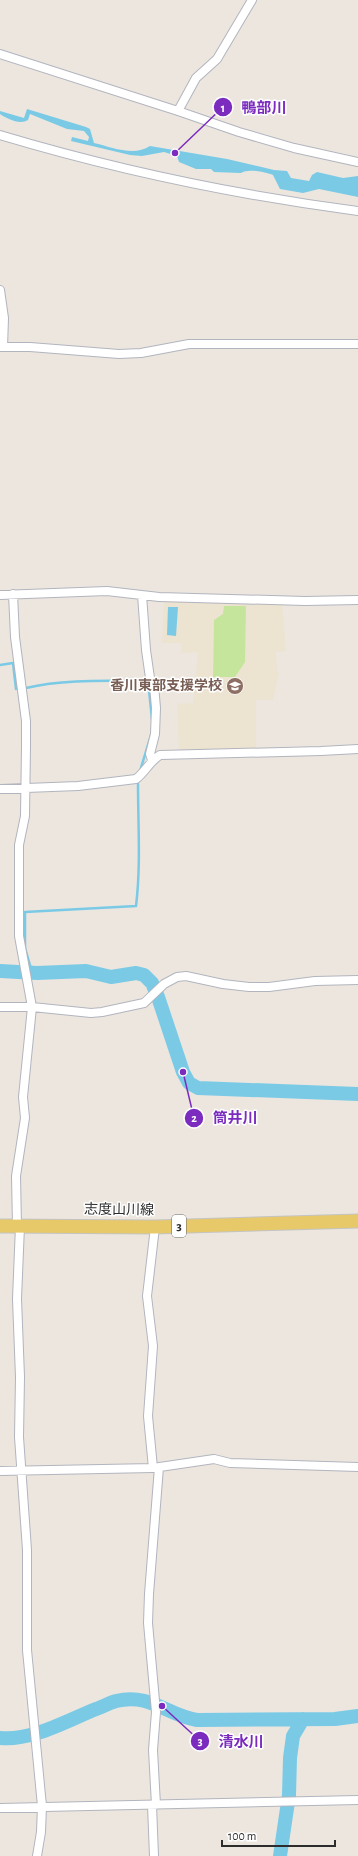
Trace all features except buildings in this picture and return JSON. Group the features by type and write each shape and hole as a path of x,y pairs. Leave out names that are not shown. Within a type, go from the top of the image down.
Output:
{"main road":[{"name":"志度山川線","path":"0,1226 155,1227 358,1221"}],"street":[{"path":"178,110 196,78 217,59 252,0"},
{"path":"0,54 178,110 239,132 294,148 358,162"},
{"path":"0,137 128,170 297,203 358,211"},
{"path":"0,290 4,318 1,347 30,347 119,354 141,354 189,344 358,344"},
{"path":"0,595 107,591 142,595 305,601 358,600"},
{"path":"13,594 15,637 26,721 25,816 19,845 20,951 32,1007 22,1097 25,1118 16,1176 18,1226 17,1299 20,1470 27,1550 27,1650 42,1806 41,1832 37,1856"},
{"path":"142,595 145,643 150,678 154,685 156,708 155,734 150,754 152,760"},
{"path":"0,789 78,786 136,779 143,773 152,760 160,755 182,753 358,749"},
{"path":"0,1007 32,1007 91,1013 144,1003 160,988 177,977 186,976 223,984 248,987 269,987 315,981 358,980"},
{"path":"154,1856 153,1750 156,1712 148,1609 156,1467 148,1416 153,1346 147,1296 155,1227"},
{"path":"0,1472 20,1470 156,1467 214,1459 230,1463 358,1467"},
{"path":"0,1808 358,1800"}],"shaded area":[{"name":"香川東部支援学校","path":"164,600 282,603 286,651 276,652 277,671 279,672 273,700 256,700 256,749 179,751 177,704 193,703 198,652 181,653 181,643 162,643"}],"green space":[{"path":"224,606 246,606 245,662 235,677 213,677 214,620 223,614"}],"water":[{"path":"27,109 86,127 90,129 94,143 115,149 137,151 150,146 227,159 274,170 287,171 291,178 309,181 312,175 317,172 343,178 358,176 358,197 319,189 303,193 280,189 273,175 270,174 252,171 241,173 214,172 211,169 196,169 179,162 177,156 164,152 142,156 130,155 71,141 72,137 88,141 89,137 84,131 67,129 30,114 28,120 17,122 0,114 0,111 24,118"},
{"path":"168,607 178,607 176,636 167,635"}],"waterway":[{"path":"0,665 13,663 16,689"},
{"path":"26,688 70,682 144,681 149,690 152,719"},
{"path":"140,771 151,735"},
{"path":"32,972 25,948 25,912 136,906 139,860 138,784"},
{"path":"0,971 37,973 86,971 111,977 136,973 144,975 152,983 158,997 183,1072 189,1083 198,1088 358,1094"},
{"path":"0,1738 12,1738 37,1733 113,1702 128,1699 149,1702 176,1714 197,1720 335,1719 358,1716"},
{"path":"280,1856 289,1795 290,1758 293,1736 303,1719"}],"place":[{"name":"鴨部川","path":"175,153"},
{"name":"香川東部支援学校","path":"235,686"},
{"name":"筒井川","path":"183,1072"},
{"name":"清水川","path":"162,1706"}]}
